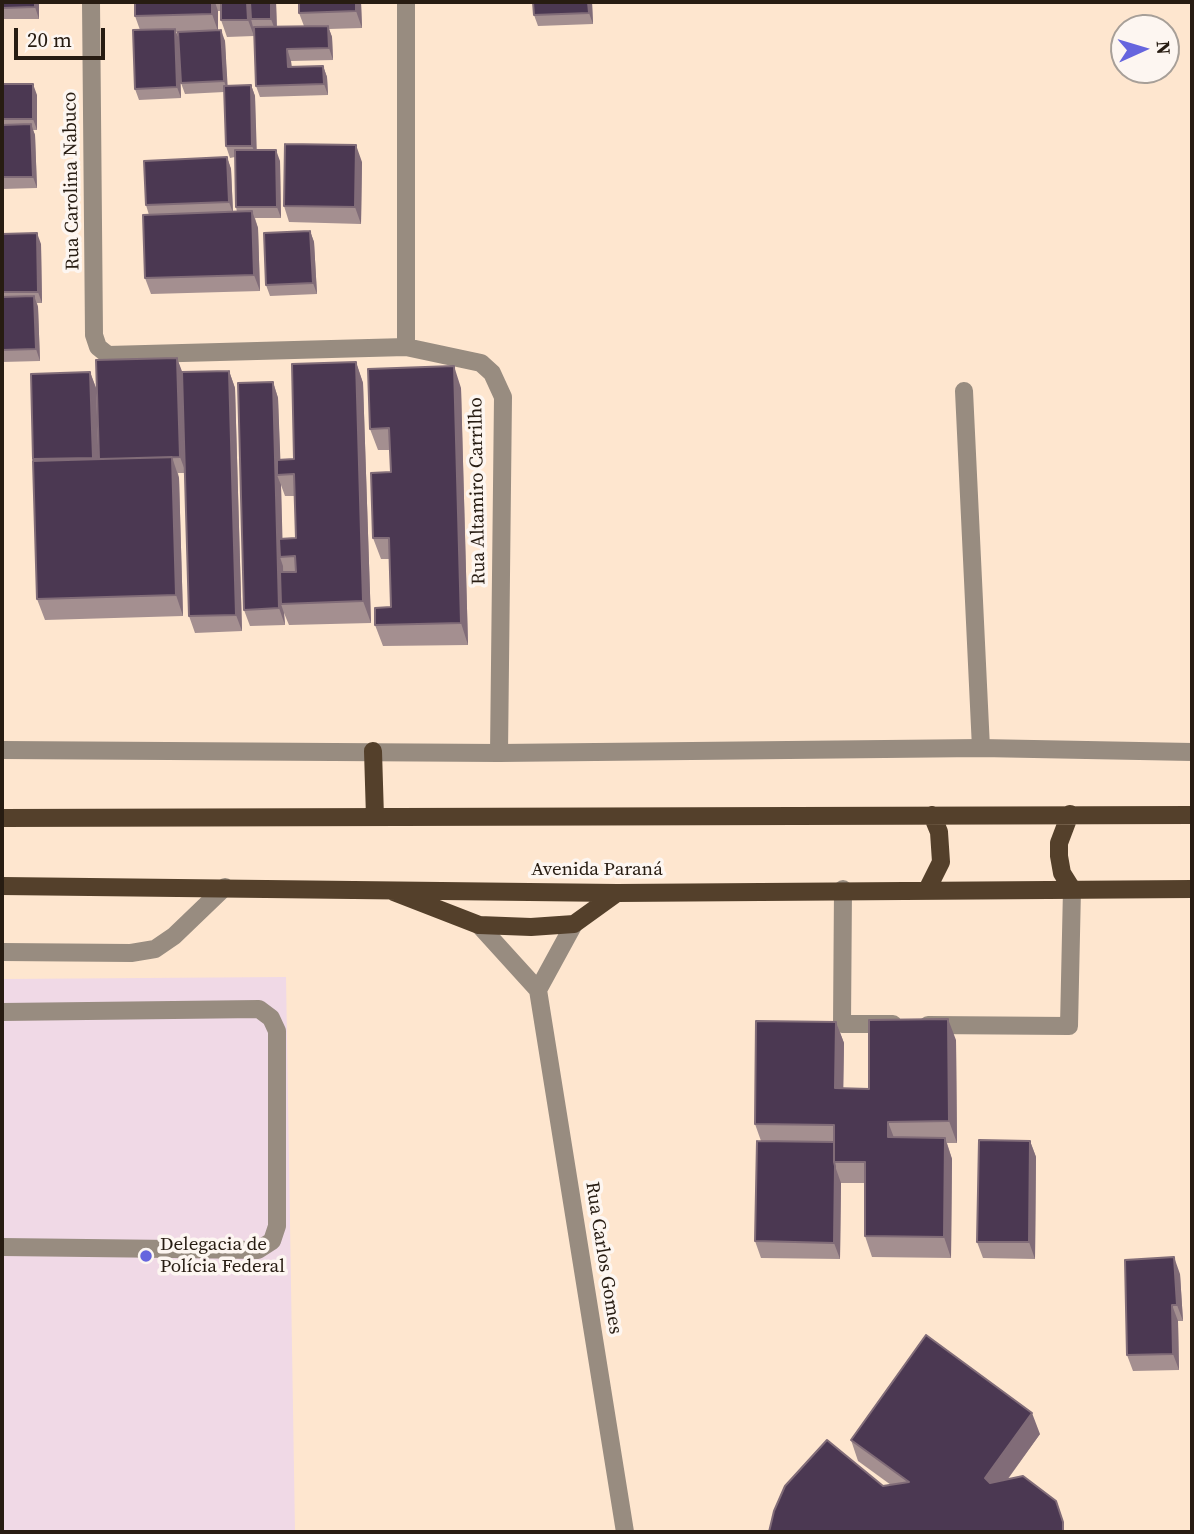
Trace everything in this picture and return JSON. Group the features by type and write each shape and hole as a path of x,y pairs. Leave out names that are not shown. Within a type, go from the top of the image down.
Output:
{"main road":[{"path":"373,751 375,817"},
{"path":"2,818 1070,814 1192,816"},
{"path":"1070,814 1059,843 1059,856 1062,873 1072,889"},
{"path":"927,890 941,862 939,832 932,815"},
{"name":"Avenida Paraná","path":"2,886 384,888 617,893 842,889 1192,889"},
{"path":"384,888 479,925 530,927 574,924 617,893"}],"street":[{"name":"Rua Carolina Nabuco","path":"91,2 94,335 98,347 108,355"},
{"path":"406,2 406,347"},
{"name":"Rua Altamiro Carrilho","path":"108,355 406,347 481,363 492,373 502,397 499,753"},
{"path":"964,390 981,748"},
{"path":"2,750 499,753 981,748 1192,752"},
{"path":"2,952 131,953 155,949 174,936 225,887"},
{"path":"842,889 842,1024 1069,1026 1072,889"},
{"path":"479,925 538,990 574,924"},
{"name":"Rua Carlos Gomes","path":"538,990 625,1532"},
{"path":"2,1012 259,1009 271,1018 277,1031 277,1226 272,1241 258,1250 2,1247"}],"shaded area":[{"name":"Delegacia de Polícia Federal","path":"286,977 295,1532 2,1532 2,979"}],"building":[{"path":"2,2 35,2 35,7 2,8"},
{"path":"135,2 212,2 212,14 135,16"},
{"path":"221,2 247,2 248,20 221,20"},
{"path":"250,2 271,2 271,19 251,19"},
{"path":"299,2 356,2 356,11 299,13"},
{"path":"533,2 588,2 589,13 534,15"},
{"path":"328,26 329,48 287,49 288,67 323,66 324,84 256,86 254,27"},
{"path":"175,29 177,87 135,89 133,30"},
{"path":"221,30 224,81 181,83 178,32"},
{"path":"2,84 33,84 33,119 2,119"},
{"path":"251,85 252,146 226,146 224,86"},
{"path":"31,124 33,177 2,177 2,125"},
{"path":"285,144 356,145 355,207 284,206"},
{"path":"235,150 276,150 277,207 236,207"},
{"path":"227,157 229,202 146,205 144,161"},
{"path":"252,211 254,275 145,278 143,215"},
{"path":"310,231 313,283 266,285 264,233"},
{"path":"37,233 38,292 2,292 2,234"},
{"path":"34,296 36,349 2,350 2,297"},
{"path":"177,358 180,457 99,459 96,360"},
{"path":"356,362 363,601 281,604 280,572 296,572 295,556 280,557 279,539 296,538 294,474 277,475 277,460 294,459 292,364"},
{"path":"454,366 461,623 375,625 375,608 391,607 389,538 373,538 371,473 391,472 389,428 370,429 368,369"},
{"path":"229,371 236,615 189,616 182,372"},
{"path":"90,372 93,458 33,459 31,374"},
{"path":"273,382 279,608 244,610 238,383"},
{"path":"172,457 176,595 37,599 33,461"},
{"path":"948,1019 949,1121 888,1122 888,1137 945,1138 944,1237 865,1236 865,1162 834,1162 834,1125 755,1124 756,1021 836,1022 835,1088 869,1089 869,1020"},
{"path":"979,1140 1030,1141 1029,1242 977,1242"},
{"path":"757,1141 834,1142 834,1243 755,1241"},
{"path":"1174,1257 1177,1305 1172,1305 1173,1354 1127,1355 1125,1260"},
{"path":"926,1335 1032,1413 985,1478 990,1483 1023,1476 1056,1501 1063,1522 1063,1532 769,1532 774,1511 785,1486 827,1440 883,1486 909,1482 851,1440"}],"place":[{"name":"Delegacia de Polícia Federal","path":"146,1256"}]}
